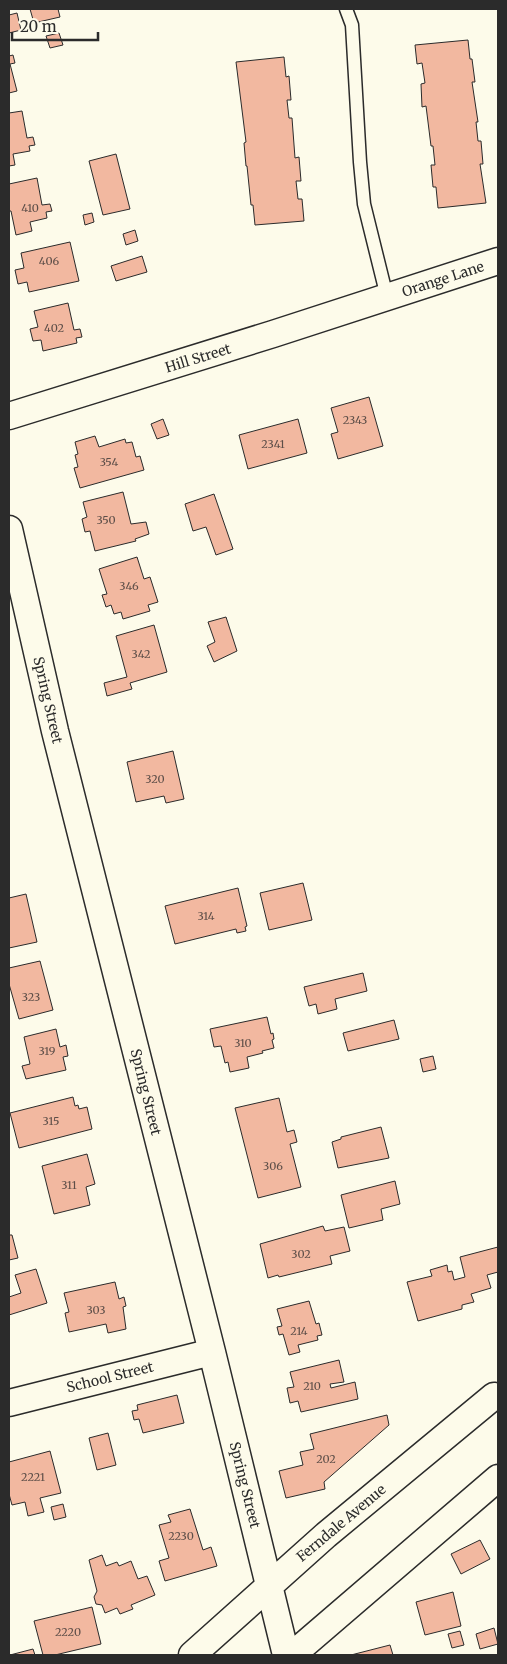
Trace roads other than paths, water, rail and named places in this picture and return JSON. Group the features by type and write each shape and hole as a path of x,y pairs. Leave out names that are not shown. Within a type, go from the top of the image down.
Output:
{"street":[{"name":"Orange Lane","path":"387,297 498,261"},
{"name":"Hill Street","path":"9,416 387,297"},
{"name":"Spring Street","path":"9,529 55,731 212,1352 286,1655"},
{"name":"School Street","path":"9,1403 212,1352"},
{"name":"Ferndale Avenue","path":"192,1655 326,1535 494,1396"},
{"path":"292,1655 498,1478"}],"lane":[{"path":"346,9 352,25 364,204 387,297"}]}
